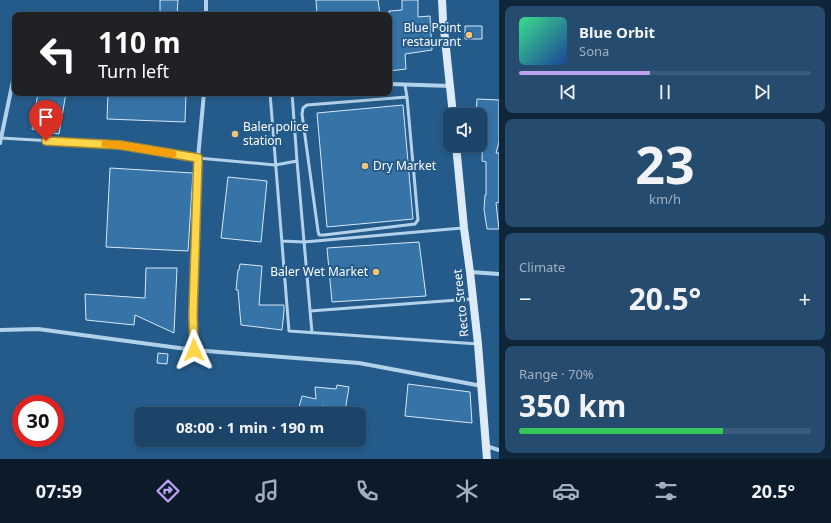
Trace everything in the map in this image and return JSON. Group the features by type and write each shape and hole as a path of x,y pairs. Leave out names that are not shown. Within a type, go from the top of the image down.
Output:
{"street":[{"path":"206,0 206,12"},
{"path":"442,0 452,108"},
{"path":"392,84 450,86"},
{"path":"0,143 12,85"},
{"path":"194,350 193,314 198,158 204,96"},
{"name":"Recto Street","path":"457,152 478,344 487,459"},
{"path":"470,272 499,274"},
{"path":"0,330 38,330 97,336 194,350 359,363 482,386"},
{"path":"486,446 499,450"}],"lane":[{"path":"405,85 407,97 418,220 416,224 319,235 302,114 303,108 307,105 407,97"},
{"path":"270,96 289,331 478,344"},
{"path":"292,96 312,333"},
{"path":"1,138 120,145 198,158 275,165 297,161"},
{"path":"282,241 304,242 464,228"},
{"path":"310,311 473,299"}],"building":[{"path":"160,0 178,0 177,12 160,12"},
{"path":"316,0 378,0 380,12 317,12"},
{"path":"402,0 418,0 418,17 430,16 432,50 405,54 406,69 392,71 392,12 389,11 402,10"},
{"path":"465,26 482,26 482,39 465,39"},
{"path":"38,96 65,96 59,134 32,129"},
{"path":"108,96 186,96 185,122 107,119"},
{"path":"477,99 499,100 499,142 496,153 499,153 499,202 496,203 499,229 487,229 484,209 486,195 486,162 482,161 482,152 487,152 487,108 476,108"},
{"name":"Dry Market","path":"403,105 413,219 327,227 317,113"},
{"path":"110,168 193,173 188,251 106,247"},
{"path":"228,177 267,181 261,242 221,238"},
{"name":"Baler Wet Market","path":"419,242 426,296 332,302 327,248"},
{"path":"240,264 262,266 259,305 284,305 282,330 241,325 238,290 236,290"},
{"path":"146,268 177,268 174,333 135,315 134,325 86,320 85,294 145,298"},
{"path":"158,353 168,354 167,364 157,363"},
{"path":"408,384 470,392 472,423 405,416"},
{"path":"337,385 349,387 346,407 299,407 302,396 316,399 315,387 336,389"}],"slow traffic":[{"path":"105,144 173,154"}],"place":[{"name":"Blue Point restaurant","path":"469,35"},
{"name":"Baler police station","path":"235,134"},
{"name":"Dry Market","path":"365,166"},
{"name":"Baler Wet Market","path":"376,272"}],"route":[{"path":"46,141 120,145 198,158 193,314 194,350"}]}
